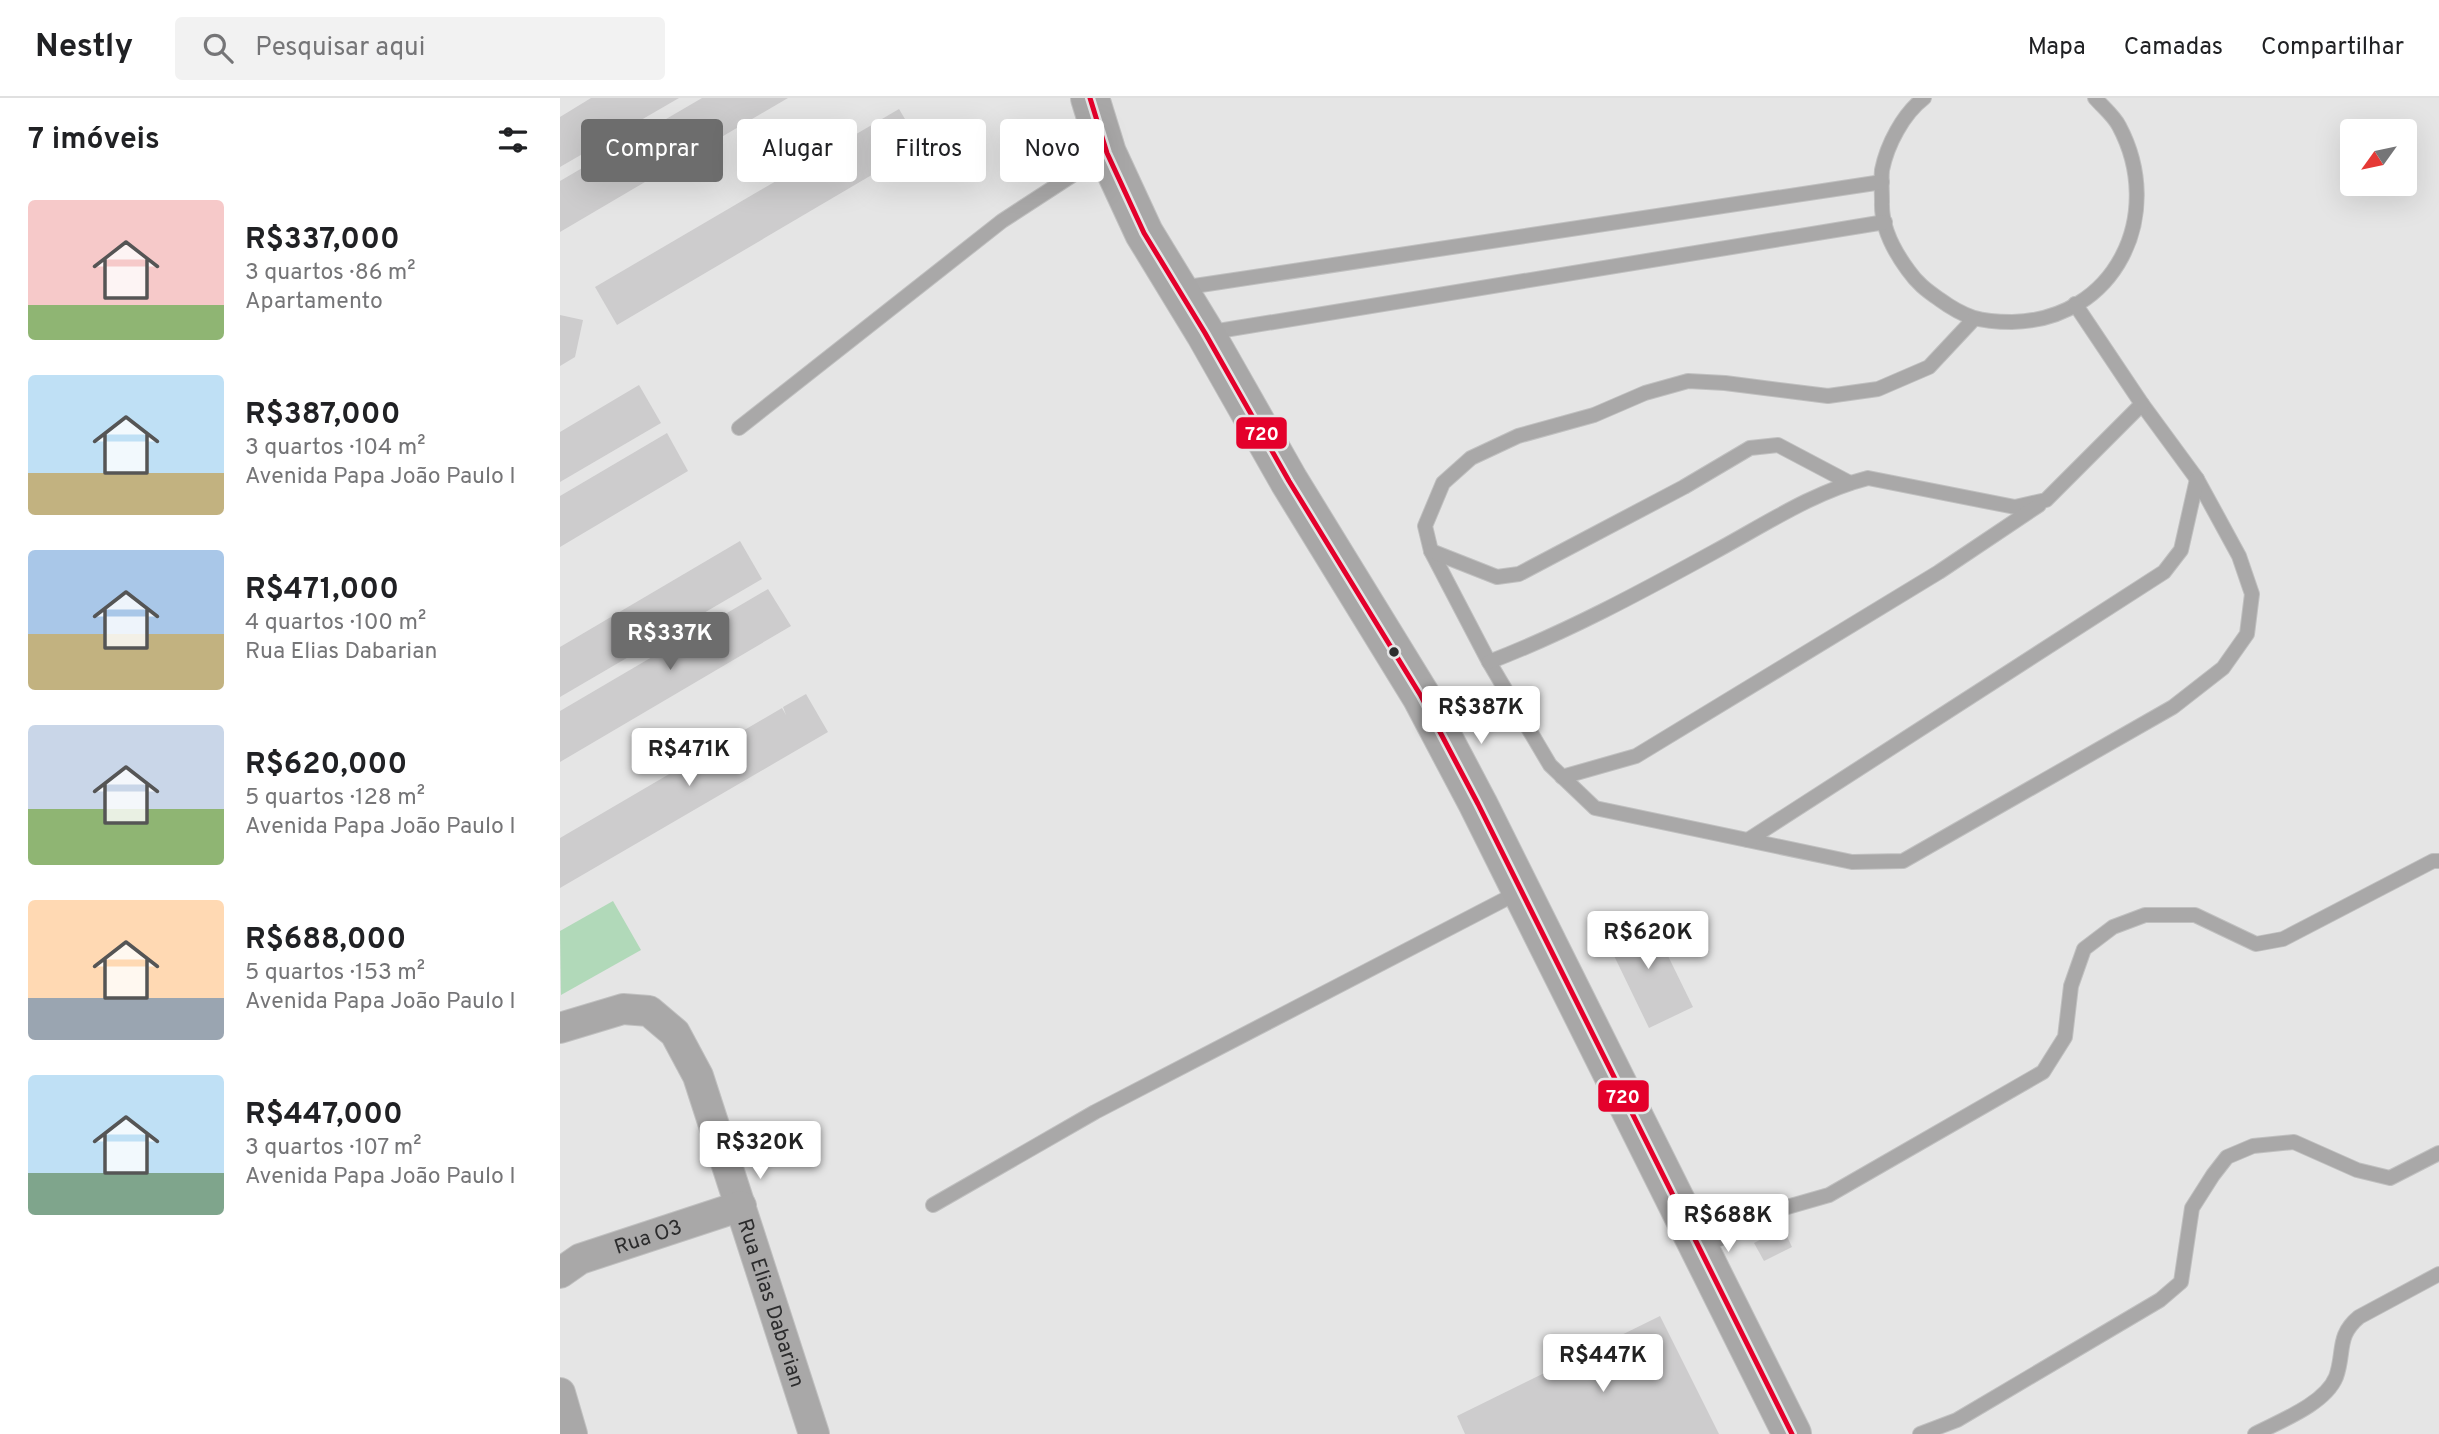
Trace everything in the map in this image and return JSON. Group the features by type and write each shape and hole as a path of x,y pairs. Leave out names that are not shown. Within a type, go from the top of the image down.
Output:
{"main road":[{"path":"1090,98 1107,153 1144,233 1205,333 1289,481 1421,696 1478,804 1792,1434"}],"street":[{"name":"Rua Elias Dabarian","path":"560,1028 623,1009 649,1011 675,1033 698,1076 814,1434"},
{"name":"Rua O3","path":"560,1273 580,1259 741,1206"},
{"path":"1695,1241 1742,1220"},
{"path":"560,1393 572,1434"}],"lane":[{"path":"1924,98 1916,104 1894,135 1882,172 1882,210 1885,222 1894,250 1918,285 1973,320 1992,322 2034,321 2090,296 2106,280 2129,245 2138,204 2135,162 2118,124 2095,98"},
{"path":"739,428 1002,221 1107,153"},
{"path":"1177,288 1882,182"},
{"path":"1205,333 1885,222"},
{"path":"1973,320 1929,367 1878,389 1828,396 1688,381 1645,393 1594,415 1518,436 1471,458 1443,483 1425,526 1431,551 1489,662 1550,765 1595,808 1852,862 1903,861 2173,707 2224,668 2247,634 2252,594 2239,556 2197,479 2075,304"},
{"path":"1562,777 1636,756 1939,572 2046,500 2143,404"},
{"path":"1431,551 1497,577 1519,574 1684,488 1750,448 1777,445 1850,483"},
{"path":"1489,662 1614,607 1814,497 1850,483 1868,478 2015,507 2046,500"},
{"path":"1748,840 2164,572 2181,550 2197,479"},
{"path":"1742,1220 1829,1195 2043,1072 2065,1037 2071,986 2084,949 2113,927 2145,915 2195,915 2256,944 2283,939 2433,861 2439,861"},
{"path":"933,1205 1095,1112 1520,891"},
{"path":"1920,1434 1957,1420 2161,1300 2181,1282 2192,1208 2227,1157 2253,1146 2294,1142 2357,1170 2390,1178 2439,1153"},
{"path":"2255,1434 2322,1398 2335,1379 2344,1334 2359,1317 2439,1274"}],"green space":[{"path":"613,901 641,950 561,995 560,931"}],"building":[{"path":"591,98 679,98 643,119 581,119 581,155 560,167 560,117"},
{"path":"702,98 788,98 752,119 737,119 737,128 723,136 723,119 666,119"},
{"path":"899,109 905,119 882,119"},
{"path":"871,125 871,175 617,325 595,287 774,182 857,182 857,134"},
{"path":"581,169 581,182 645,182 560,232 560,181"},
{"path":"560,315 583,320 575,357 560,366"},
{"path":"639,385 661,423 560,482 560,432"},
{"path":"667,433 688,471 560,547 560,496"},
{"path":"740,541 762,579 560,697 560,647"},
{"path":"768,589 791,626 560,762 560,711"},
{"path":"806,694 828,732 560,888 560,838 782,708 786,715 783,707"},
{"path":"1647,913 1693,1007 1649,1028 1604,935"},
{"path":"1783,1228 1792,1247 1764,1261 1754,1243"},
{"path":"1660,1316 1719,1434 1465,1434 1457,1416"}],"transit line":[{"name":"720","path":"1090,98 1107,153 1144,233 1205,333 1289,481 1421,696 1478,804 1792,1434"}]}
